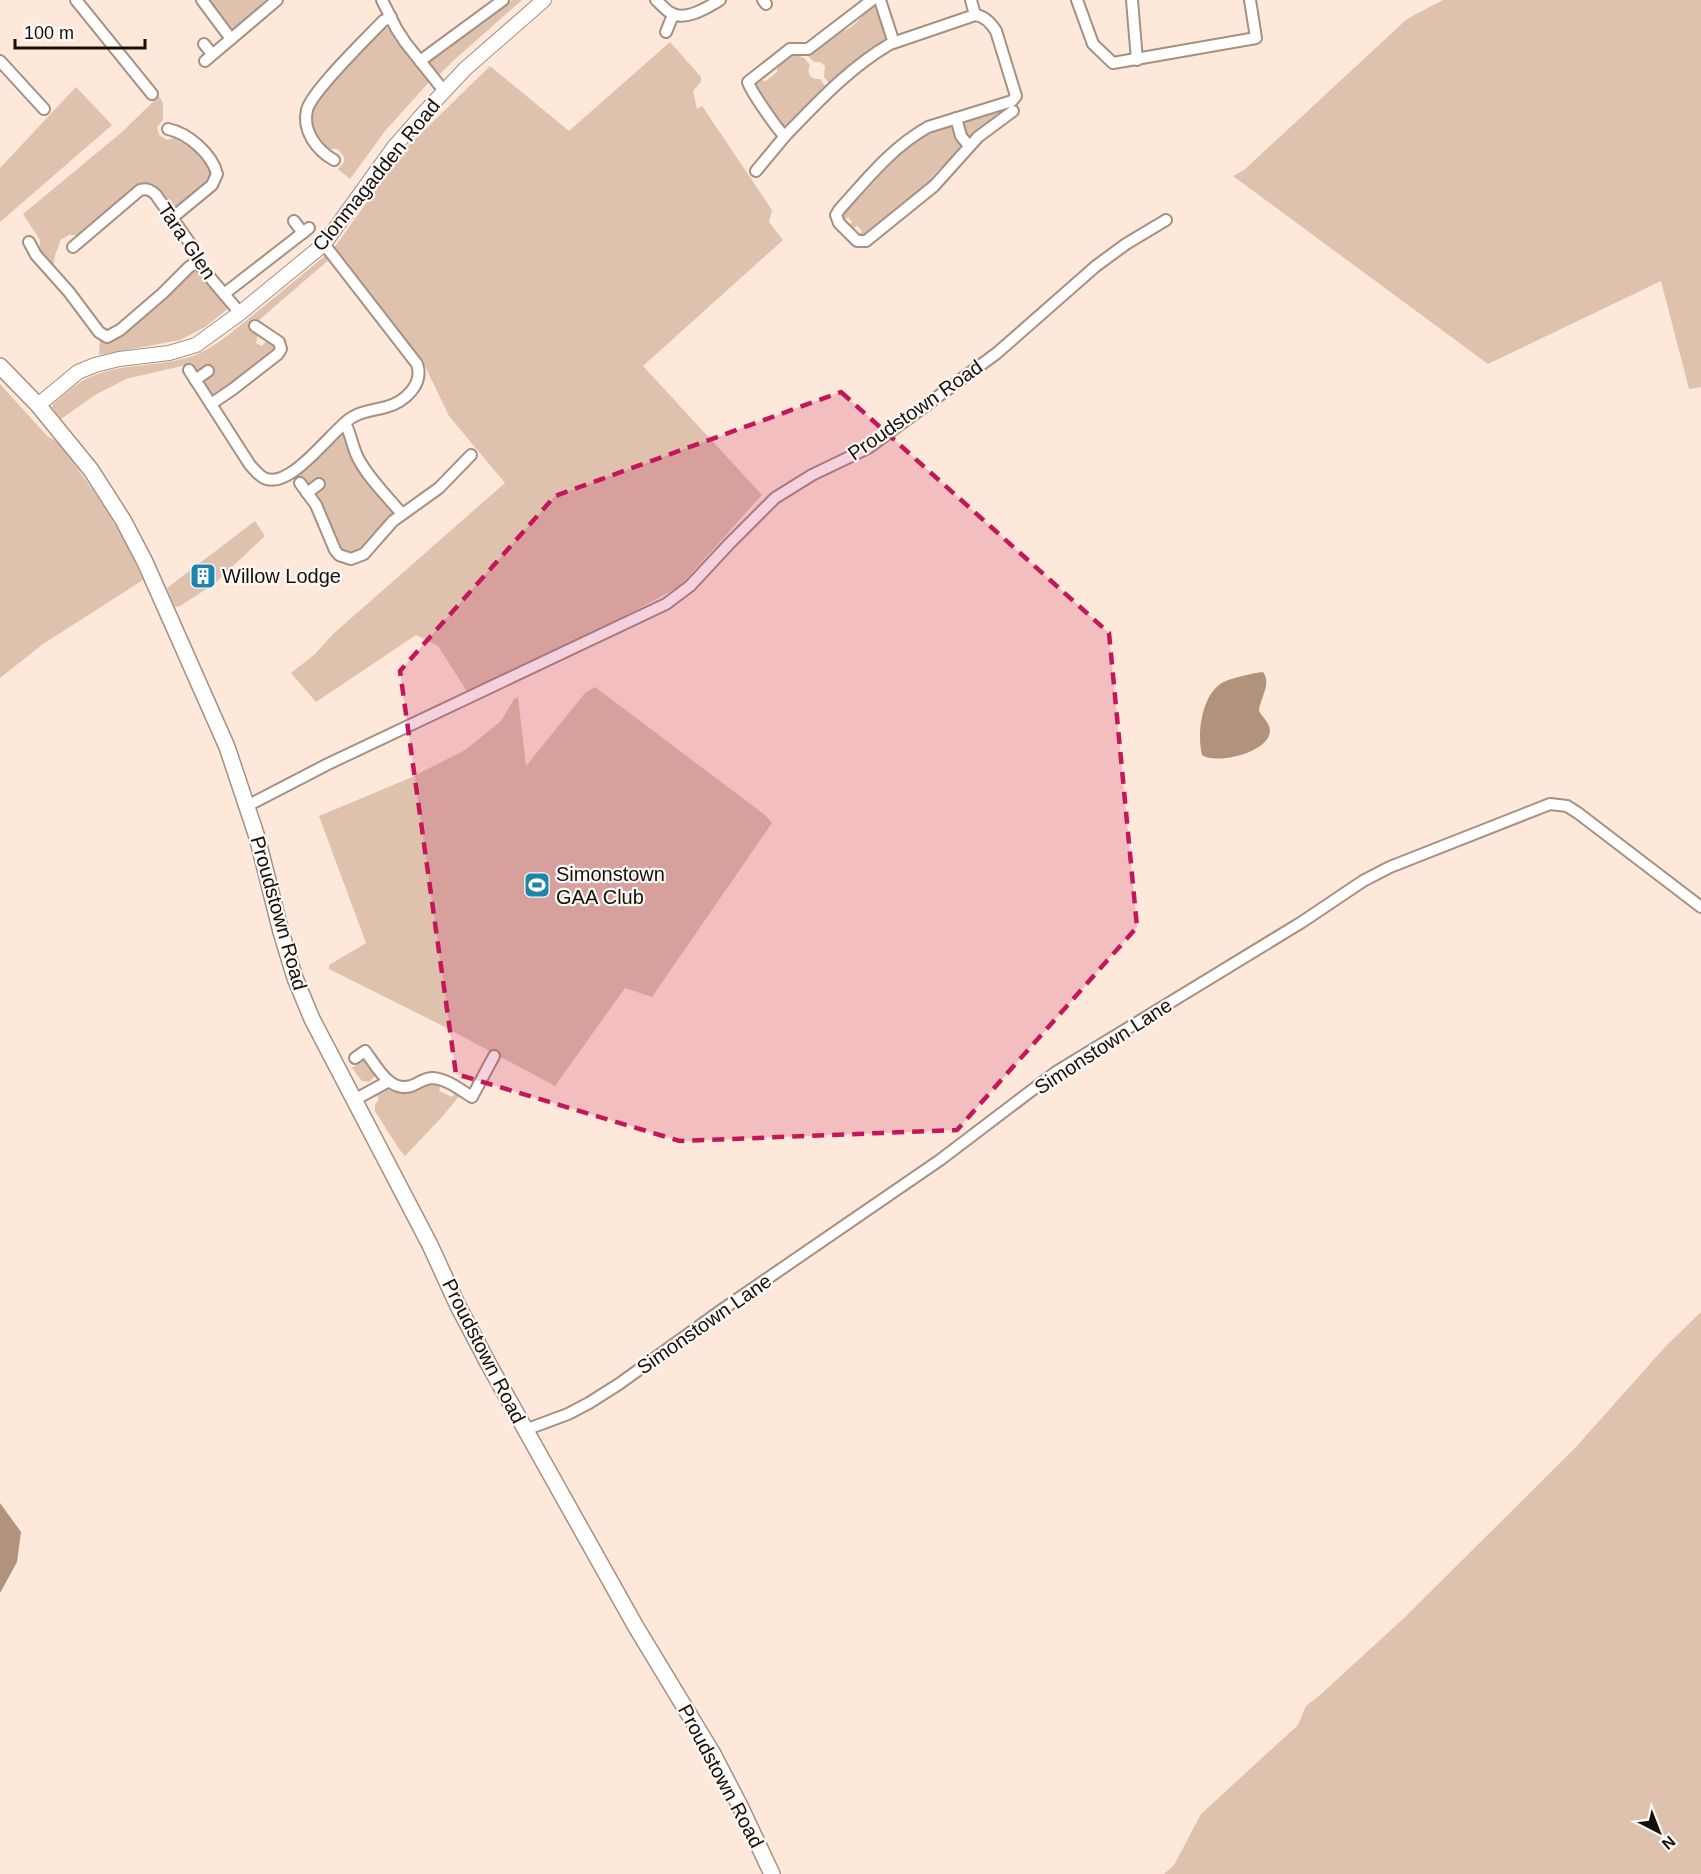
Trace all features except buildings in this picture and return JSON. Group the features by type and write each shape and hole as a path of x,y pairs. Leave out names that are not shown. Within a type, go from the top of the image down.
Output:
{"main road":[{"name":"Proudstown Road","path":"0,366 38,405 91,470 128,529 145,562 227,747 257,837 295,978 312,1019 430,1245 463,1316 636,1628 713,1754 772,1874"}],"street":[{"path":"76,0 152,93"},
{"path":"202,0 231,39"},
{"path":"204,44 209,58 277,0"},
{"path":"382,0 405,42 444,91"},
{"path":"420,61 503,0"},
{"name":"Clonmagadden Road","path":"38,405 78,372 119,359 169,353 196,345 240,313 324,244 394,147 444,91 465,69 544,0"},
{"path":"656,0 673,15 686,16 720,0"},
{"path":"785,136 779,132 748,82 790,49 808,49 872,0"},
{"path":"880,0 892,37"},
{"path":"971,0 975,15"},
{"path":"1077,0 1093,44 1113,63 1256,38 1250,0"},
{"path":"1132,0 1137,60"},
{"path":"666,32 673,15"},
{"path":"756,171 785,136 832,88 879,50 890,44 975,15 982,16 992,24 996,31 1016,96 1012,101 919,132 890,154 839,210 836,215 839,223 857,241 867,241 934,186 978,137 1013,111"},
{"path":"333,160 322,152 308,132 307,108 320,89 382,21 391,17"},
{"path":"0,61 44,109"},
{"path":"956,118 961,136 969,146"},
{"path":"168,129 181,133 191,141 214,165 217,174 212,185 172,218"},
{"name":"Tara Glen","path":"72,247 145,188 156,195 194,249 197,262 240,313"},
{"name":"Proudstown Road","path":"247,806 328,764 666,604 690,586 775,498 812,475 868,448 997,353 1096,266 1126,244 1166,220"},
{"path":"224,294 306,230 294,221"},
{"path":"29,242 36,255 69,292 99,332 107,337 120,330 197,262"},
{"path":"208,371 192,375 250,465 264,478 270,480 278,479 299,467 345,423 369,409 386,407 403,398 415,386 419,379 417,364 324,244"},
{"path":"211,404 278,354 281,346 279,342 255,326"},
{"path":"259,343 265,333"},
{"path":"345,423 350,432 354,450 364,469 402,514"},
{"path":"300,483 322,516 335,550 344,558 351,559 364,554 402,514 427,498 471,455"},
{"path":"461,466 469,475"},
{"path":"308,494 319,484"},
{"name":"Simonstown Lane","path":"525,1430 590,1403 940,1160 1056,1072 1302,922 1363,881 1390,867 1536,809 1558,804 1567,806 1578,813 1701,907"},
{"path":"355,1058 365,1051 393,1085 402,1087 413,1085 426,1078 438,1079 472,1097 494,1056"},
{"path":"354,1100 389,1082"}],"highlighted area":[{"path":"841,392 1109,633 1137,927 957,1130 680,1141 456,1074 400,671 555,496"}],"shaded area":[{"path":"206,0 272,0 235,30 229,30"},
{"path":"512,0 522,0 437,77 429,65 431,60 463,34"},
{"path":"1443,0 1701,0 1701,387 1689,389 1661,281 1488,364 1233,176 1244,170 1407,19"},
{"path":"873,5 876,6 887,39 829,83 824,77 825,66 820,62 814,62 807,55 839,31 853,25"},
{"path":"386,27 392,30 430,81 385,131 350,179 338,169 344,162 344,157 338,149 325,149 317,140 309,118 319,96"},
{"path":"670,42 701,77 701,82 693,91 697,109 702,106 772,210 769,222 783,240 643,366 762,495 680,586 622,618 468,693 438,646 416,635 316,702 291,673 505,483 449,416 425,366 334,248 404,150 490,66 569,131"},
{"path":"796,55 804,58 810,65 810,75 820,79 826,87 785,130 759,90 755,90 755,85 760,80 766,81 777,72 777,68 783,62"},
{"path":"76,87 112,125 0,222 0,168"},
{"path":"159,96 163,103 163,120 157,127 159,135 167,140 176,137 183,138 210,166 213,178 178,208 169,206 151,186 81,235 69,235 60,240 53,270 39,251 40,240 23,214 122,132"},
{"path":"1013,105 972,138 967,137 962,123 966,119"},
{"path":"951,124 954,126 962,149 943,170 940,168 930,179 933,182 927,188 925,185 914,194 915,197 865,237 857,236 862,231 857,226 851,231 847,226 852,222 848,217 843,222 842,212 890,159 923,134"},
{"path":"326,255 331,258 259,320 266,325 258,334 256,343 262,346 270,340 276,345 276,352 215,395 210,394 205,385 206,378 202,371 193,370 186,365 126,379 95,395 61,419 52,407 80,382 103,372 171,361 206,350"},
{"path":"194,269 197,269 230,307 205,327 180,340 99,355 100,338 108,340"},
{"path":"0,384 48,437 57,441 70,458 115,525 143,580 43,644 0,678"},
{"path":"342,434 346,434 394,512 393,516 360,552 347,556 342,552 315,496 322,487 308,487 299,476 288,479"},
{"path":"255,521 265,536 214,584 175,607 167,588"},
{"path":"1263,672 1266,686 1259,711 1270,728 1267,739 1252,751 1229,758 1209,758 1202,755 1200,728 1204,708 1213,691 1227,681"},
{"name":"Simonstown GAA Club","path":"595,687 765,815 772,823 652,997 625,988 555,1086 329,969 329,965 366,943 319,816 410,778 465,750 501,721 514,699 518,697 526,766 585,693"},
{"path":"363,1060 378,1073 369,1082 362,1081 352,1068"},
{"path":"430,1082 441,1085 439,1091 452,1097 456,1092 460,1095 405,1156 375,1111 375,1105 379,1099 376,1093 384,1089 400,1091"},
{"path":"1701,1312 1701,1874 1164,1874 1174,1865 1201,1814 1298,1725 1306,1706 1403,1619 1575,1448 1665,1347"},
{"path":"0,1503 21,1532 17,1562 0,1593"}],"place":[{"name":"Willow Lodge","path":"203,576"},
{"name":"Simonstown GAA Club","path":"537,885"}]}
